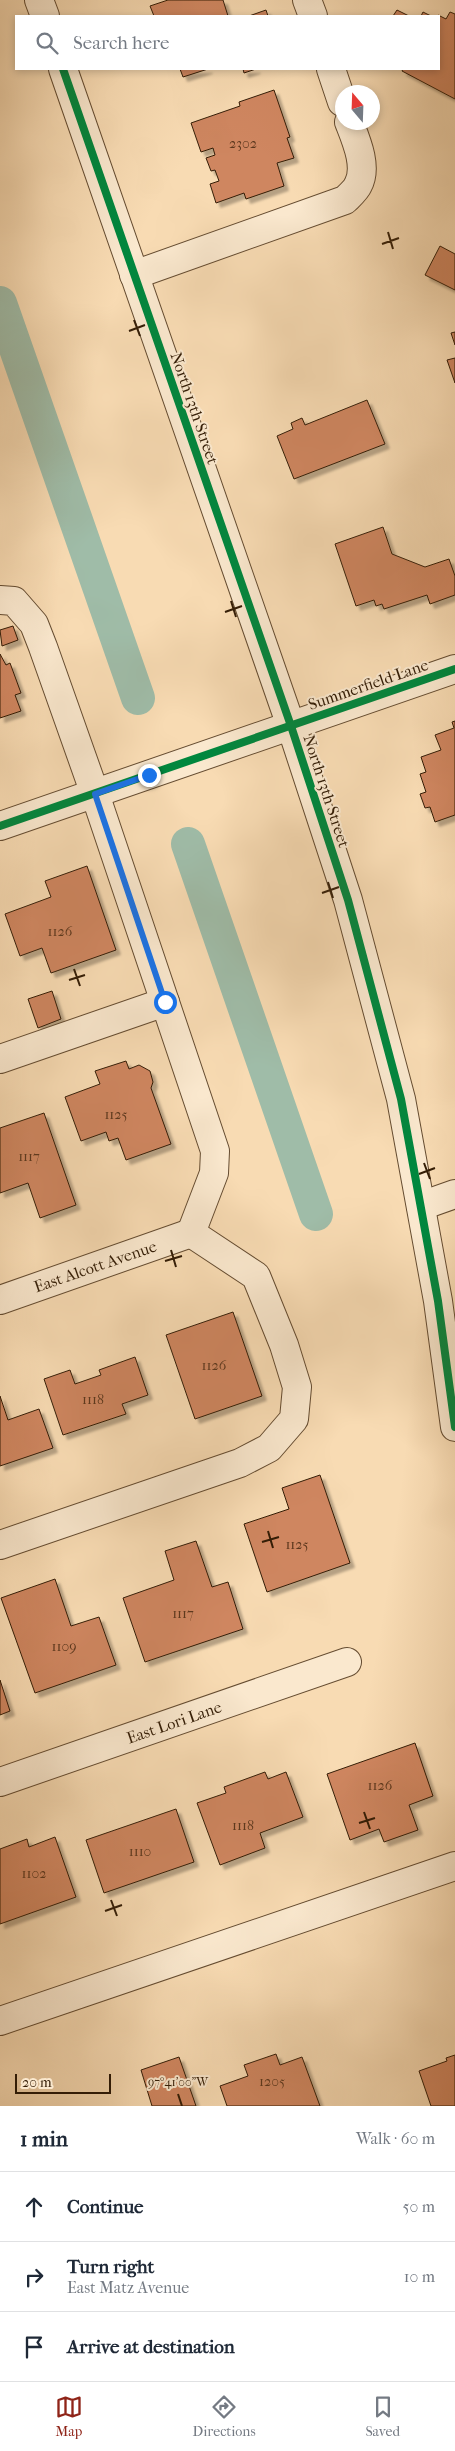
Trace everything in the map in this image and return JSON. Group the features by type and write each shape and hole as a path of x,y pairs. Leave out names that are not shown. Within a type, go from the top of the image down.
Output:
{"street":[{"path":"39,0 45,15"},
{"path":"307,0 313,15"},
{"name":"North 13th Street","path":"63,70 291,726 348,900 401,1099 438,1301 455,1427"},
{"path":"331,70 336,85"},
{"path":"134,275 344,200 359,185 362,168 353,130"},
{"path":"0,600 14,601 34,624 95,794 215,1151 214,1173 191,1233 256,1276 284,1345 297,1387 294,1419 269,1448 240,1463 0,1545"},
{"name":"Summerfield Lane","path":"0,826 455,669"},
{"path":"0,1059 165,1002"},
{"path":"421,1206 455,1194"},
{"name":"East Alcott Avenue","path":"0,1300 191,1233"},
{"name":"East Lori Lane","path":"0,1782 347,1662"},
{"path":"0,2021 455,1866"}],"building":[{"path":"168,0 223,0 228,15 154,15 150,6"},
{"path":"266,10 268,15 252,15"},
{"path":"397,10 407,15 394,15"},
{"path":"450,12 455,14 455,99 402,71 440,70 440,16 446,19"},
{"path":"180,70 205,70 183,77"},
{"path":"274,90 290,137 287,138 294,158 277,163 284,186 246,199 244,193 216,203 210,184 219,181 215,170 211,171 206,158 215,155 213,148 201,152 191,123 240,106 239,102"},
{"path":"440,246 455,254 455,290 425,275"},
{"path":"455,332 455,345 451,333"},
{"path":"455,358 455,383 447,360"},
{"path":"367,400 385,444 294,479 277,436 293,429 291,423 302,418 305,425"},
{"path":"383,527 392,554 425,567 449,559 455,576 455,595 430,604 427,595 384,609 382,604 376,606 374,600 356,606 335,544"},
{"path":"13,626 18,640 2,646 0,630"},
{"path":"0,654 6,665 10,663 21,693 15,695 21,711 0,718"},
{"path":"455,721 455,815 435,822 430,807 425,808 420,794 426,792 420,774 426,772 421,757 441,750 435,735 454,728 452,722"},
{"path":"87,866 116,950 51,973 42,948 20,956 5,914 51,897 45,881"},
{"path":"52,991 61,1019 38,1028 28,999"},
{"path":"126,1061 129,1069 139,1065 150,1071 153,1082 151,1088 171,1144 126,1160 118,1138 109,1141 106,1132 81,1141 65,1097 100,1084 95,1071"},
{"path":"44,1113 76,1205 40,1218 28,1183 0,1193 0,1128"},
{"path":"233,1312 262,1396 195,1419 166,1335"},
{"path":"135,1357 148,1395 122,1404 126,1414 63,1435 44,1379 70,1370 75,1384 101,1375 99,1370"},
{"path":"0,1396 8,1420 39,1409 53,1448 0,1466"},
{"path":"320,1475 350,1563 267,1592 244,1524 289,1509 282,1488"},
{"path":"196,1541 212,1587 228,1582 243,1629 145,1662 123,1598 174,1580 165,1551"},
{"path":"55,1579 71,1626 99,1617 116,1665 35,1693 1,1598"},
{"path":"0,1680 10,1711 0,1715"},
{"path":"415,1743 433,1796 409,1805 418,1830 384,1842 379,1829 350,1840 327,1774"},
{"path":"265,1772 268,1779 286,1772 303,1817 260,1833 265,1848 220,1865 197,1803 226,1793 224,1787"},
{"path":"176,1809 194,1862 104,1893 86,1840"},
{"path":"55,1837 76,1897 0,1924 0,1849 27,1839 29,1847"},
{"path":"276,2054 280,2065 302,2057 320,2106 227,2106 220,2086 248,2076 244,2065"},
{"path":"455,2055 455,2106 431,2106 419,2071 447,2061 446,2058"},
{"path":"179,2057 196,2106 152,2106 141,2070"}],"waterway":[{"path":"0,303 138,698"},
{"path":"188,844 316,1214"}],"cycle path":[{"path":"63,70 291,726 348,900 401,1099 438,1301 455,1427"},
{"path":"0,826 455,669"}],"route":[{"path":"149,775 95,794 165,1002"}]}
